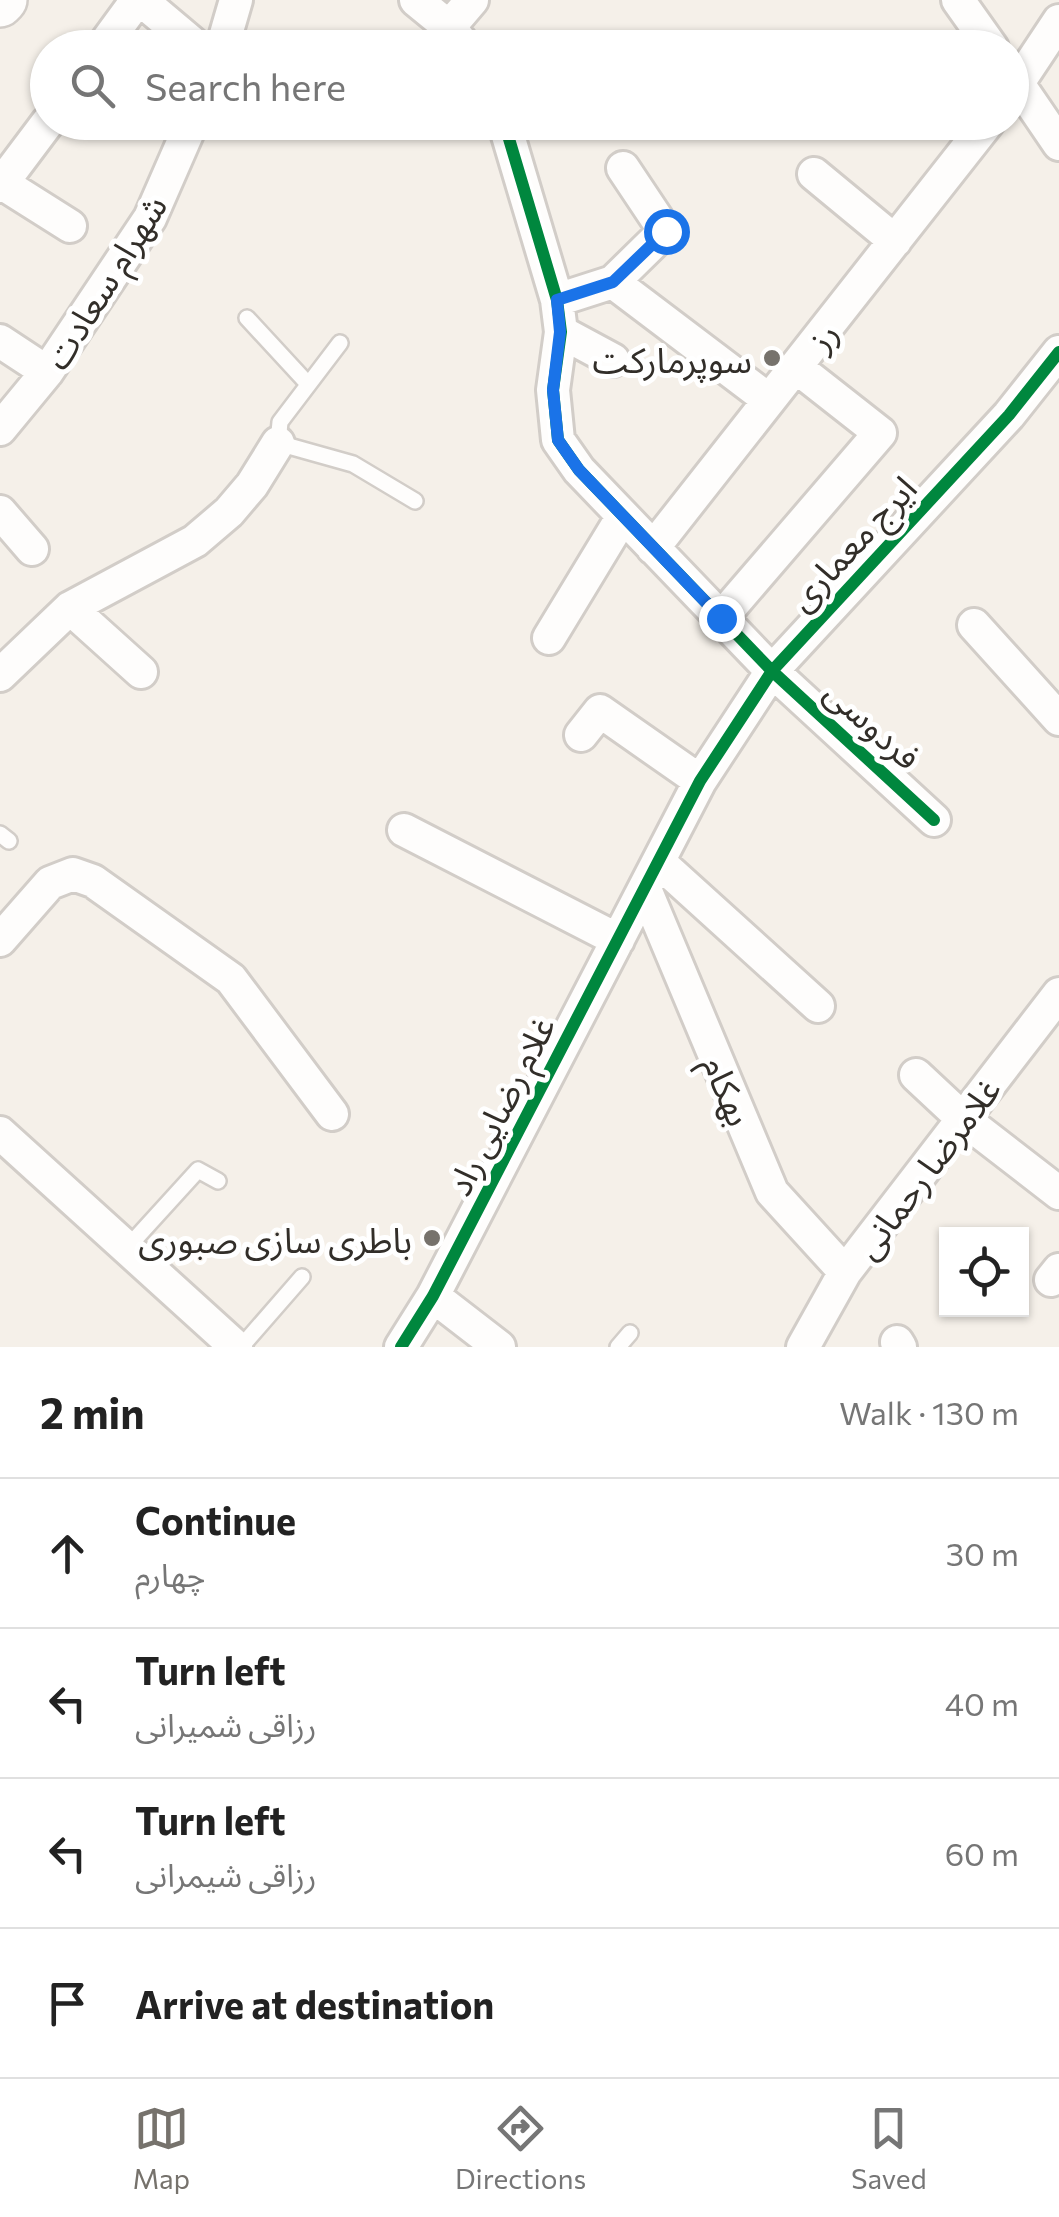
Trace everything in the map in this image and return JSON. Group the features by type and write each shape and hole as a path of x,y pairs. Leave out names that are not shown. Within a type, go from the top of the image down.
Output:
{"street":[{"path":"116,30 139,0 176,30"},
{"path":"227,30 236,0"},
{"path":"416,0 450,30"},
{"path":"461,30 472,0"},
{"path":"958,0 979,30"},
{"path":"1029,63 1059,21"},
{"path":"1029,104 1059,144"},
{"path":"35,140 1,185 70,226"},
{"name":"شهرام سعادت","path":"0,429 48,372 150,218 184,140"},
{"path":"509,140 559,316 613,360"},
{"name":"رز","path":"654,548 974,140"},
{"path":"559,316 613,282 666,231 624,168"},
{"path":"814,174 895,241"},
{"path":"613,282 769,400"},
{"name":"فردوسی","path":"559,316 553,390 558,440 579,470 772,671 934,820"},
{"path":"0,340 48,372"},
{"name":"ایرج معماری","path":"652,876 700,780 772,671 1009,415 1059,352"},
{"path":"721,618 880,433 796,367"},
{"path":"0,675 70,608 195,541 230,512 278,444"},
{"path":"0,512 32,549"},
{"path":"549,638 623,516"},
{"path":"70,608 141,672"},
{"path":"974,625 1059,718"},
{"path":"581,735 600,711 700,780"},
{"path":"404,830 618,940"},
{"path":"0,940 50,883 73,874 94,881 230,980 332,1114"},
{"path":"652,876 818,1006"},
{"name":"غلام رضایی راد","path":"400,1347 433,1296 652,876"},
{"name":"بهکام","path":"652,876 772,1192 845,1272"},
{"name":"غلامرضا رحمانی","path":"803,1347 845,1272 1059,994"},
{"path":"916,1075 962,1118 1059,1193"},
{"path":"0,1133 239,1347"},
{"path":"433,1296 499,1347"}],"lane":[{"path":"247,318 308,384"},
{"path":"340,343 280,422 278,444 353,464 416,501"},
{"path":"127,1248 198,1170 218,1182"},
{"path":"239,1347 302,1277"},
{"path":"618,1347 630,1333"}],"cycle path":[{"path":"509,140 557,300 561,332 553,390 558,440 579,470 772,671 934,820"},
{"path":"401,1347 433,1296 700,781 772,671 1009,415 1059,352"}],"place":[{"name":"سوپرمارکت","path":"772,358"},
{"name":"باطری سازی صبوری","path":"432,1238"}],"route":[{"path":"666,231 613,282 557,300 560,332 553,390 558,440 579,470 721,618"}]}
